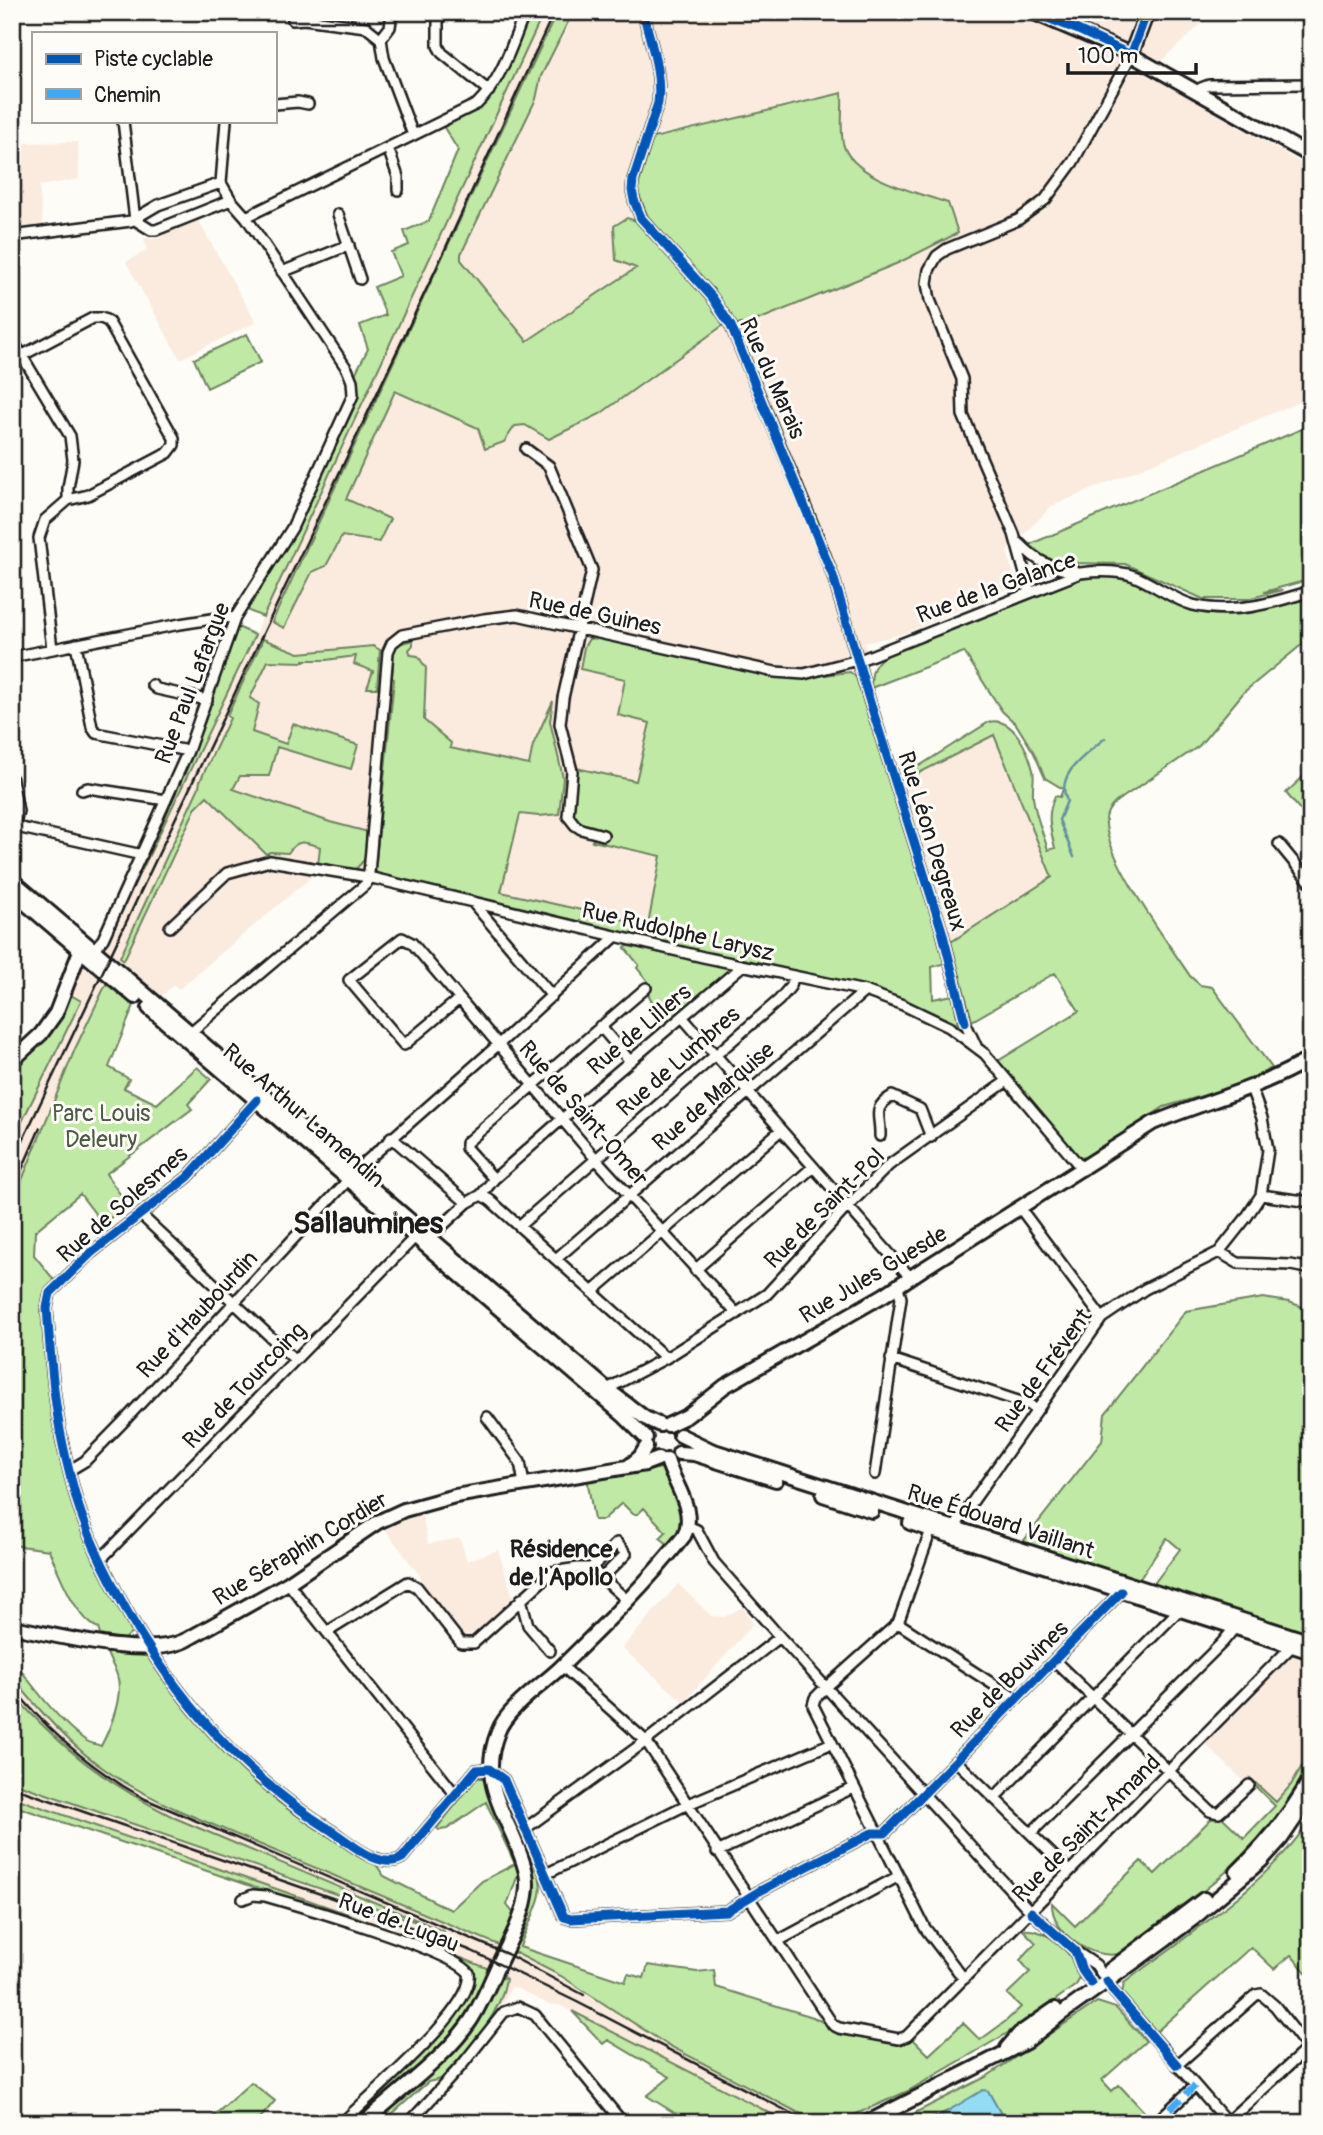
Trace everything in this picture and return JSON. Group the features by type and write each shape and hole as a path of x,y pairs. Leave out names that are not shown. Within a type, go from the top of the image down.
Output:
{"main road":[{"path":"1032,12 1132,55 1311,156"},
{"path":"1132,55 1147,12"},
{"path":"12,880 88,955"},
{"path":"12,892 88,955"},
{"path":"12,1061 41,1034 56,1013 88,955"},
{"name":"Rue Arthur Lamendin","path":"88,955 118,971 257,1100 352,1177"},
{"name":"Rue Arthur Lamendin","path":"88,955 187,1035 423,1239 624,1416 646,1443"},
{"name":"Rue Jules Guesde","path":"664,1424 687,1416 725,1386 898,1287 1153,1123 1251,1088 1311,1058"},
{"name":"Rue Arthur Lamendin","path":"423,1239 638,1413 664,1424"},
{"name":"Rue Jules Guesde","path":"680,1434 687,1416"},
{"path":"628,1466 640,1457 653,1427 664,1424 680,1434 681,1447 679,1453 662,1460"},
{"name":"Rue Édouard Vaillant","path":"680,1434 711,1450 954,1528 1238,1624 1311,1652"},
{"path":"363,2123 462,2032 479,2007 517,1924 527,1890 526,1872 491,1782 489,1769 500,1725 627,1600 676,1546 688,1525 688,1512 662,1460 650,1454 646,1443"},
{"name":"Rue Édouard Vaillant","path":"679,1453 709,1459 1179,1610 1311,1642"},
{"name":"Rue Séraphin Cordier","path":"12,1628 148,1648 178,1644 288,1583 378,1522 404,1510 447,1497 662,1460"},
{"path":"866,2123 1026,2042 1248,1861 1292,1810 1311,1777"},
{"path":"1099,1982 1193,1919 1253,1869 1281,1839 1311,1795"}],"street":[{"path":"381,39 390,27 392,12"},
{"path":"246,217 477,104 489,91 499,73 525,12"},
{"name":"Rue du Marais","path":"643,12 660,91 633,180 632,190 637,210 646,225 712,297 731,326 818,537 857,660"},
{"path":"438,14 438,46 442,53 489,91"},
{"path":"293,20 366,27 381,39 384,58 413,135"},
{"path":"1030,592 1015,539 964,415 962,379 930,300 927,283 929,270 937,256 947,249 1018,220 1045,200 1073,162 1132,55"},
{"path":"1198,93 1204,86 1209,85 1311,84"},
{"path":"276,104 308,104"},
{"path":"123,122 135,220"},
{"path":"226,122 221,183 282,272 349,245"},
{"path":"388,148 398,177 398,190"},
{"path":"12,236 135,220 158,205 221,183"},
{"path":"135,220 151,230 156,230 231,200"},
{"path":"338,214 360,279"},
{"name":"Rue Paul Lafargue","path":"88,955 103,939 188,751 235,618 292,528 351,402 354,387 347,369 282,272"},
{"path":"23,355 93,318 108,321 173,438 174,445 168,453 88,495 68,499 45,520 39,538 52,649"},
{"path":"12,339 70,436 73,460 68,499"},
{"path":"526,449 549,466 592,570 560,712 560,724 572,771 568,816 581,829 603,835"},
{"path":"1015,539 1040,562 1080,573"},
{"name":"Rue de la Galance","path":"857,660 1080,573 1120,573 1134,576 1184,602 1212,608 1256,606 1311,591"},
{"name":"Rue de Guines","path":"368,877 387,661 392,643 406,633 508,615 791,674 816,671 857,660"},
{"path":"12,657 180,624 223,617 235,618"},
{"path":"76,644 92,727 96,733 188,751"},
{"name":"Rue Léon Degreaux","path":"857,660 942,931 965,1022 974,1045 1083,1170"},
{"path":"152,685 157,689 207,700"},
{"path":"12,779 18,811 13,826 142,855"},
{"path":"82,790 88,788 166,800"},
{"path":"1279,844 1311,883"},
{"name":"Rue Rudolphe Larysz","path":"170,928 227,873 270,861 368,877 615,937 864,991 903,1005 958,1033 974,1045"},
{"path":"187,1035 362,889 368,877"},
{"path":"474,904 552,996"},
{"name":"Rue de Saint-Omer","path":"459,999 404,1045 349,980 402,937 412,943 595,1158 737,1314"},
{"name":"Rue d'Haubourdin","path":"70,1469 85,1461 391,1137 499,1044 615,937"},
{"name":"Rue de Lillers","path":"423,1239 481,1195 494,1179 562,1119 742,966"},
{"name":"Rue de Lumbres","path":"519,1226 779,1000 790,987 794,976"},
{"path":"494,1179 466,1149 466,1143 646,988"},
{"name":"Rue de Marquise","path":"556,1259 864,991"},
{"path":"683,1018 910,1278"},
{"path":"958,1033 965,1022"},
{"path":"600,1026 630,1061"},
{"name":"Rue de Saint-Pol","path":"607,1389 666,1357 767,1294 889,1165 1007,1081"},
{"path":"1251,1088 1262,1118 1268,1150 1261,1195 1219,1252 1238,1264 1291,1265 1311,1269"},
{"path":"880,1136 881,1124 877,1111 881,1102 892,1096 920,1109 931,1137"},
{"name":"Rue de Solesmes","path":"257,1100 188,1177 91,1254 47,1299 59,1426 78,1502 100,1560 136,1628 178,1691 265,1782 313,1819 377,1859 391,1862 402,1858 476,1770 489,1769"},
{"path":"592,1292 780,1130"},
{"path":"391,1137 467,1203"},
{"path":"695,1270 813,1167"},
{"path":"481,1195 666,1357"},
{"path":"1261,1195 1311,1202"},
{"path":"1020,1208 1102,1318"},
{"path":"141,1215 295,1360"},
{"name":"Rue de Tourcoing","path":"100,1560 381,1271 423,1239"},
{"name":"Rue de Frévent","path":"954,1528 1102,1318 1145,1289 1219,1252"},
{"path":"875,1474 901,1298 898,1287"},
{"path":"891,1359 1030,1405 1036,1410"},
{"path":"487,1417 520,1462 524,1484"},
{"path":"688,1525 697,1530 714,1562 780,1637 1031,1912 1075,1951 1096,1965 1099,1982"},
{"path":"931,1530 898,1623 826,1687 815,1698 813,1705 925,1928 964,1979"},
{"path":"591,1568 617,1543 626,1554 603,1577"},
{"path":"327,1632 408,1582 417,1587 461,1643 474,1643 552,1572 591,1568 627,1600"},
{"path":"288,1583 455,1794"},
{"name":"Rue de Bouvines","path":"547,1874 561,1913 571,1919 727,1912 872,1833 885,1833 1121,1591"},
{"path":"521,1599 528,1625 550,1651"},
{"path":"994,1798 1179,1610"},
{"path":"898,1623 1016,1699"},
{"path":"1031,1833 1238,1624"},
{"path":"526,1828 646,1741 780,1637"},
{"name":"Rue de Saint-Amand","path":"778,1941 833,2025 899,2039 907,2036 1292,1646"},
{"path":"1055,1661 1210,1811 1216,1814 1249,1785"},
{"path":"562,1666 646,1741 778,1941 899,1877"},
{"path":"489,1769 504,1780 547,1874 686,1805 832,1743"},
{"path":"956,1761 1069,1871"},
{"path":"717,1852 853,1788"},
{"name":"Rue de Lugau","path":"243,1899 253,1895 265,1896 345,1920 437,1955 463,1967 469,1973 468,1986 442,2027 342,2123"},
{"path":"1075,1951 1099,1982 1113,1991 1177,2066 1227,2122 1309,2050 1275,2006 1261,1994 1256,1995 1177,2066"},
{"path":"409,2123 462,2065 505,2012 517,2007 535,2015 624,2123"},
{"path":"1155,2123 1195,2086"}],"shaded area":[{"path":"544,12 1214,12 1159,63 1140,69 1311,169 1311,397 1052,506 1007,551 1016,583 1002,592 905,633 865,643 871,688 900,782 989,722 1052,877 951,942 955,961 932,967 934,1024 870,997 850,992 628,946 381,884 316,873 179,989 174,985 161,996 116,960 75,1049 12,1205 14,1068 26,1055 85,961 94,968 204,724 219,711","holes":["842,94 843,144 853,161 880,179 948,203 958,234 898,263 748,324 725,324 600,414 607,288 637,268 669,258 637,221 629,198 627,188 644,138"]},
{"path":"78,142 79,179 39,186 43,225 12,229 12,143"},
{"path":"198,220 256,322 180,359 126,262 147,250 144,238 159,238 164,236 164,231"},
{"path":"421,1510 428,1544 460,1538 467,1561 498,1550 513,1597 471,1639 464,1637 424,1589 420,1576 384,1528"},
{"path":"678,1584 711,1616 724,1617 743,1607 753,1624 684,1702 622,1648"},
{"path":"1293,1653 1311,1659 1311,1767 1275,1806 1249,1780 1246,1783 1205,1744"},
{"path":"12,1677 35,1705 75,1744 108,1772 139,1791 536,1962 666,2044 818,2123 789,2123 559,2005 548,2004 512,1986 503,2004 499,2002 506,1979 501,1974 435,1946 12,1797 12,1782 439,1932 445,1931 175,1818 134,1798 78,1760 48,1731 12,1693"}],"green space":[{"path":"529,12 544,12 263,617 249,611 248,606 286,548 356,404 358,390 355,374 368,349 360,325 386,315 374,287 401,276 391,252 409,245 404,231 429,221 458,150 443,126 476,110 494,92"},
{"path":"557,12 573,12 541,76 536,99 461,254 461,260 527,341 636,268 616,260 614,226 627,218 637,221 669,258 678,252 648,217 637,190 653,138 842,93 842,137 849,155 872,175 948,203 958,233 898,263 748,324 725,324 600,414 549,439 525,425 515,426 504,442 485,449 478,428 395,391 346,499 390,519 379,542 342,536 326,566 312,572 284,628 272,622"},
{"path":"247,334 261,362 207,388 194,359"},
{"path":"1311,425 1311,579 1264,592 1283,590 1247,599 1203,599 1125,564 1070,563 1070,567 1053,565 1026,546"},
{"path":"1103,576 1126,578 1188,608 1218,614 1250,613 1311,596 1311,637 1244,692 1199,746 1116,802 1109,809 1106,818 1117,860 1155,924 1190,976 1200,985 1212,987 1272,1068 1236,1086 1164,1107 1082,1161 998,1061 1079,1011 1055,973 972,1021 951,942 1052,877 994,735 919,773 916,768 989,722 1005,724 1018,736 1031,762 1034,773 1034,804 1048,850 1055,848 1050,828 1050,809 1055,796 1060,797 1063,789 1045,778 1034,753 1016,724 1002,711 964,652 871,688 871,682 876,665 887,654 1078,579"},
{"path":"237,629 255,635 142,870 140,869 204,724"},
{"path":"597,638 790,679 850,672 856,677 946,963 932,967 933,999 953,995 958,1024 901,999 854,983 740,962 379,875 375,870 394,679 394,650 398,644 413,640 409,650 411,655 418,656 426,668 424,720 451,743 450,748 529,765 533,745 553,701 550,721 563,778 559,814 520,814 501,892 648,925 661,856 592,841 596,837 603,837 604,830 579,822 573,816 576,768 636,781 650,723 618,715 625,679 580,669 584,647 589,639"},
{"path":"263,639 299,653 373,646 380,650 377,688 367,688 373,671 354,664 356,656 304,662 268,661 250,698 259,704 252,732 286,744 293,724 358,745 351,769 277,747 269,776 240,776 233,789 368,832 365,859 354,871 318,865 320,847 302,842 288,853 266,854 207,796 196,807 124,960 120,957 199,787 230,718 227,716"},
{"path":"1311,769 1311,823 1286,793"},
{"path":"628,946 730,968 732,971 671,1021 661,1016 662,1008 651,1000 647,991 651,985 625,948"},
{"name":"Parc Louis Deleury","path":"106,984 134,1005 109,1067 129,1079 124,1088 157,1104 197,1067 211,1079 188,1104 192,1109 106,1174 127,1204 103,1224 80,1194 35,1231 34,1255 55,1281 43,1304 56,1441 74,1509 100,1571 132,1633 123,1640 100,1635 98,1628 82,1614 69,1594 49,1550 12,1545 12,1205 75,1049"},
{"path":"69,994 81,1001 12,1142 14,1068"},
{"path":"1263,1298 1289,1302 1311,1310 1311,1634 1153,1585 1180,1549 1167,1538 1139,1580 1022,1543 1102,1441 1105,1414 1186,1311"},
{"path":"664,1468 682,1516 676,1535 669,1545 660,1538 666,1532 644,1508 638,1514 633,1514 622,1503 603,1520 594,1520 587,1478"},
{"path":"106,1649 147,1656 212,1740 272,1797 377,1866 384,1876 451,1910 482,1881 515,1864 486,1802 447,1829 437,1828 477,1778 483,1778 520,1869 507,1905 514,1914 501,1946 178,1810 135,1788 96,1763 70,1741 12,1677 12,1658 36,1690 75,1733 101,1746 112,1721 119,1692 117,1675"},
{"path":"12,1693 68,1749 150,1805 445,1932 12,1782"},
{"path":"1311,1750 1311,1766 1306,1777 1278,1818 1238,1861 1169,1918 1122,1953 1111,1955 1087,1949 1066,1935 1054,1914 1052,1903 1075,1926 1141,1861 1155,1874 1211,1819 1223,1818 1244,1838 1275,1806 1250,1778 1276,1802 1291,1785"},
{"path":"499,1781 527,1837 540,1883 538,1902 520,1947 625,1982 628,1974 644,1978 648,1965 697,1972 714,1970 716,1987 813,2017 840,2031 902,2043 912,2038 929,2055 963,2023 980,2040 1021,2007 1007,1994 1030,1972 1020,1960 1036,1943 1023,1930 1042,1933 1060,1944 1073,1961 1079,1980 1076,1985 1006,2034 908,2091 836,2123 818,2123 666,2044 561,1976 510,1950 523,1920 532,1879 531,1868 497,1782"},
{"path":"12,1797 354,1916 492,1970 471,2011 447,2043 359,2123 347,2123 442,2032 474,1981 475,1974 471,1968 427,1947 12,1805"},
{"path":"1311,1817 1311,1978 1291,1955 1274,1969 1251,1947 1156,2032 1122,1994 1124,1983 1226,1907 1251,1885 1275,1863"},
{"path":"504,1977 506,1979 503,1993 490,2020 441,2079 428,2082 382,2123 370,2123 486,2008 495,1983"},
{"path":"1097,2002 1116,2008 1146,2041 1102,2080 1112,2091 1119,2085 1151,2119 1147,2123 1006,2123 988,2091 929,2120 928,2123 895,2123 986,2077"},
{"path":"572,2011 789,2123 691,2123 647,2096 670,2077 608,2040 603,2044"},
{"path":"251,2082 275,2101 256,2123 206,2123"}],"water":[{"path":"983,2090 988,2091 1006,2123 928,2123"}],"waterway":[{"path":"1074,857 1059,820 1067,801 1065,781 1075,765 1105,738"}],"railway":[{"path":"12,1163 436,269 554,12"},
{"path":"12,1192 40,1128"},
{"path":"12,1686 41,1719 73,1749 107,1776 145,1799 507,1954 584,1995"},
{"path":"12,1787 358,1907 472,1951 577,2002 810,2123"}],"marked path":[{"path":"1155,2123 1195,2086"}],"cycle path":[{"path":"643,12 655,57 659,91 658,103 633,180 634,200 641,218 712,297 731,326 833,576 942,931 965,1022"},
{"path":"1032,12 1131,55 1147,12"},
{"path":"257,1100 188,1177 91,1253 50,1293 47,1308 57,1410 69,1472 88,1531 110,1579 152,1653 203,1720 232,1752 263,1781 365,1854 384,1861 402,1858 476,1770 489,1769 504,1780 564,1917 571,1919 727,1911 872,1833 885,1833 1121,1592"},
{"path":"1031,1912 1075,1951 1082,1970 1091,1983"},
{"path":"1107,1981 1177,2065"}],"district":[{"name":"Sallaumines","path":"368,1223"},
{"name":"Résidence de l'Apollo","path":"561,1563"}]}
